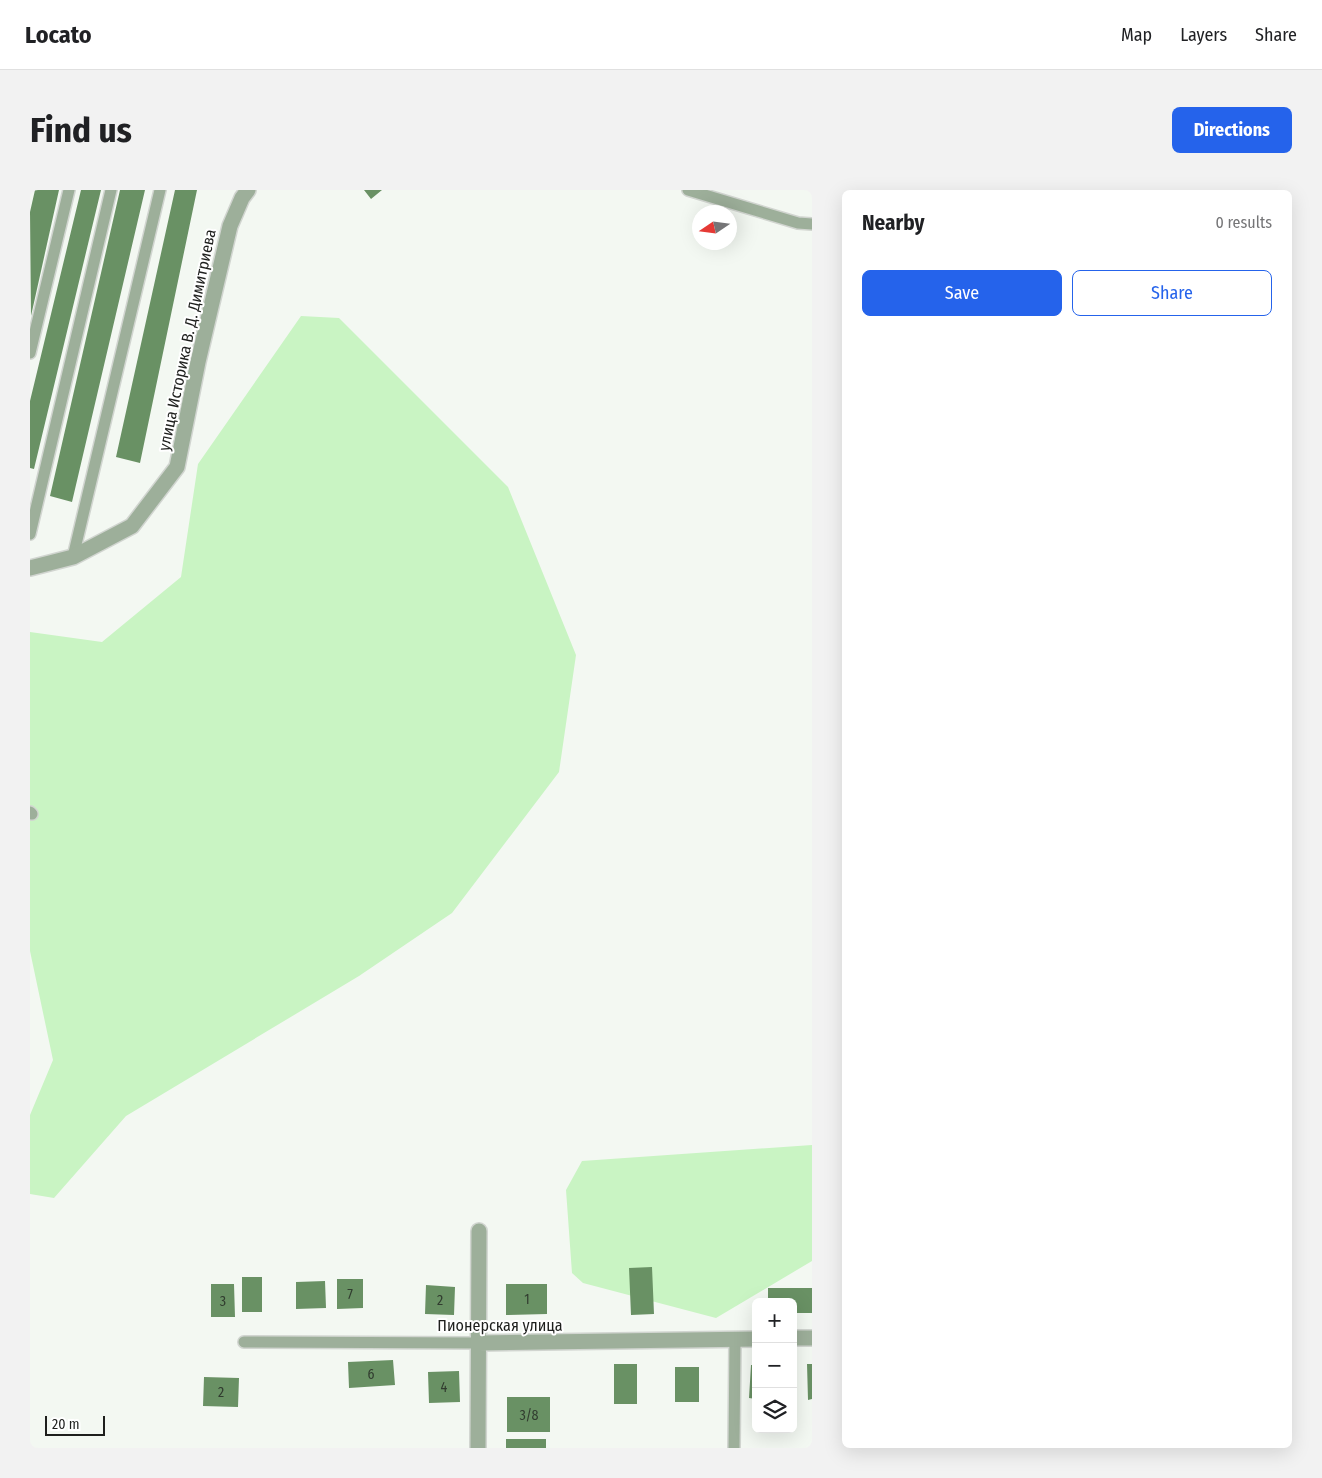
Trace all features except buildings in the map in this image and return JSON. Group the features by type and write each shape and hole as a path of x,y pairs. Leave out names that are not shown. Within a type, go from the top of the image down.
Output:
{"street":[{"name":"улица Историка В. Д. Димитриева","path":"30,568 73,557 132,526 177,468 198,362 230,226 242,198 248,190"},
{"path":"478,1448 479,1231"},
{"path":"797,1338 812,1338"},
{"name":"Пионерская улица","path":"479,1343 752,1339"}],"lane":[{"path":"30,353 69,190"},
{"path":"30,534 111,190"},
{"path":"73,557 160,190"},
{"path":"688,190 798,223 812,224"},
{"path":"734,1448 735,1339"},
{"name":"Пионерская улица","path":"244,1342 479,1343"}],"green space":[{"path":"301,316 339,318 508,487 576,655 559,772 452,913 359,976 126,1116 54,1198 30,1194 30,1115 53,1060 30,951 30,632 102,642 181,577 198,464"},
{"path":"812,1145 812,1261 716,1318 583,1283 572,1273 566,1190 582,1161"}]}
